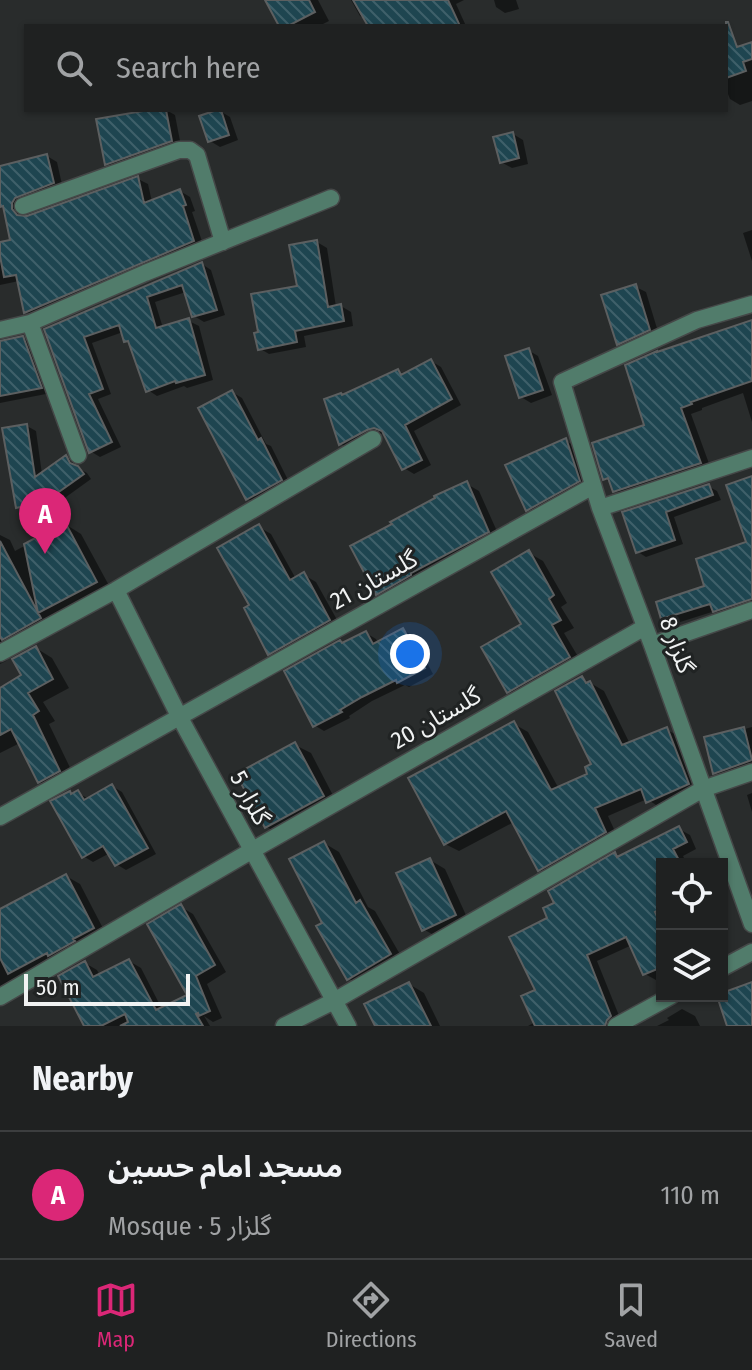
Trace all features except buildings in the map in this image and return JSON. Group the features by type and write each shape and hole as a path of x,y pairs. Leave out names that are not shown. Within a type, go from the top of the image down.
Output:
{"street":[{"path":"23,206 179,150 190,150 197,155 223,242"},
{"path":"0,330 30,323 331,198"},
{"name":"گلزار 8","path":"752,304 697,320 562,382 600,508 752,922"},
{"path":"30,323 78,455"},
{"path":"0,653 116,590 373,439"},
{"path":"600,508 752,458"},
{"name":"گلستان 21","path":"0,817 593,486"},
{"name":"گلزار 5","path":"116,590 179,716 348,1026"},
{"path":"652,645 752,610"},
{"name":"گلستان 20","path":"0,997 645,627"},
{"path":"284,1026 334,1001 703,789 752,772"},
{"path":"728,965 752,952"},
{"path":"616,1026 660,1002"}],"place":[{"name":"مسجد امام حسین","path":"45,554"}]}
